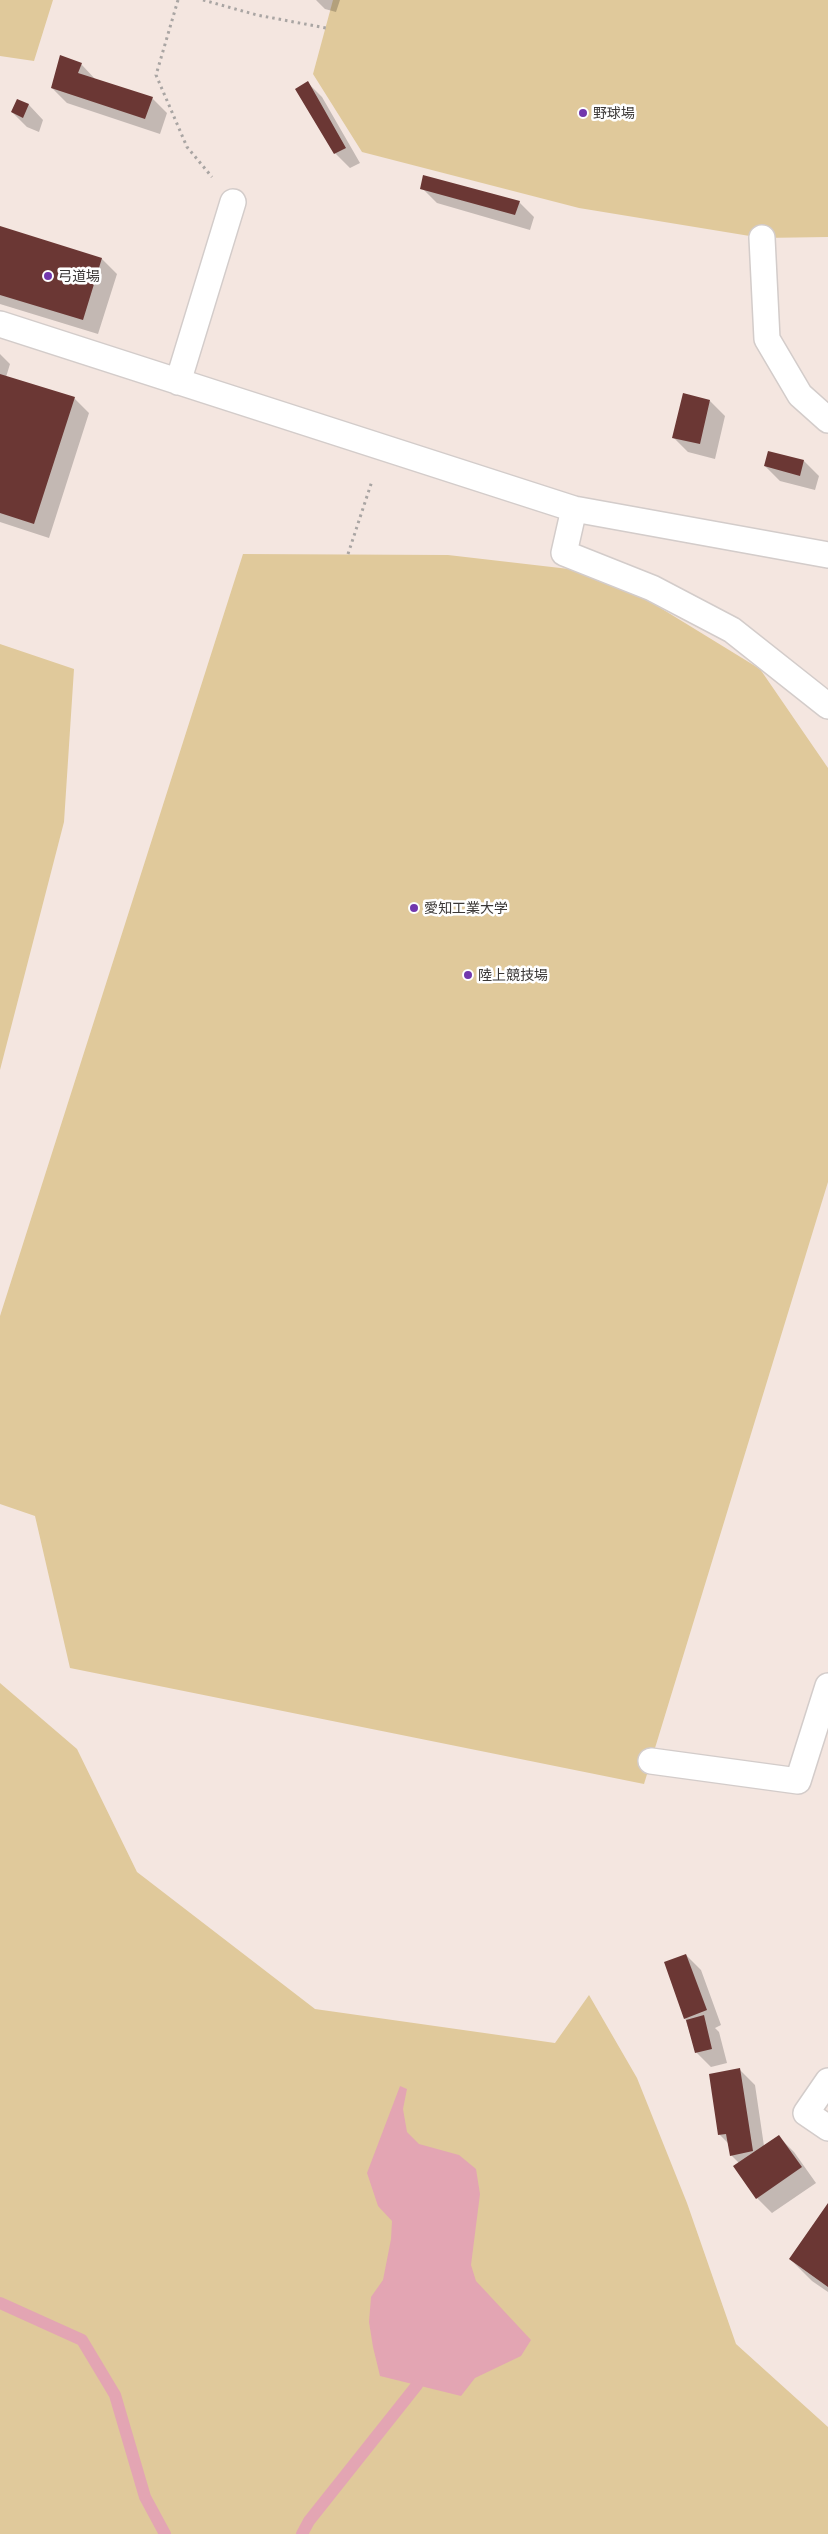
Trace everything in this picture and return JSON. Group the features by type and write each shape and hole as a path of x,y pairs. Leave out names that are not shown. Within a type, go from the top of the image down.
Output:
{"lane":[{"path":"178,382 233,202"},
{"path":"762,238 767,339 800,395 828,420"},
{"path":"0,324 574,509 828,555"},
{"path":"574,509 564,553 652,588 732,630 828,706"},
{"path":"650,1761 798,1781 828,1686"},
{"path":"828,2080 806,2113 828,2128"}],"path":[{"path":"178,0 156,75 187,147 233,202"},
{"path":"203,0 257,15 326,28"},
{"path":"348,554 384,448"}],"shaded area":[{"name":"愛知工業大学","path":"0,0 828,0 828,2501 0,1816"},
{"path":"0,0 53,0 34,61 0,56"},
{"name":"野球場","path":"333,0 828,0 828,237 762,238 579,208 362,152 313,74"},
{"name":"陸上競技場","path":"243,554 448,555 569,569 641,596 760,669 828,768 828,1182 644,1784 70,1668 35,1516 0,1504 0,1316"},
{"path":"0,644 74,669 64,822 0,1070"},
{"path":"0,1683 77,1749 137,1872 315,2009 555,2043 589,1995 637,2078 687,2203 736,2344 828,2427 828,2534 0,2534"},
{"path":"400,2086 407,2089 403,2109 407,2132 419,2144 459,2155 476,2169 480,2194 471,2265 476,2281 531,2340 521,2356 475,2378 461,2396 380,2376 373,2347 369,2322 371,2297 383,2280 391,2239 392,2221 378,2206 367,2173"}],"building":[{"path":"60,55 82,63 78,73 153,97 145,119 51,88"},
{"path":"308,81 346,148 334,154 295,89"},
{"path":"17,99 29,104 23,118 11,112"},
{"path":"423,175 520,201 515,215 420,189"},
{"name":"弓道場","path":"0,226 102,258 83,320 0,295"},
{"path":"0,374 75,397 34,524 0,513"},
{"path":"683,393 710,400 700,444 672,438"},
{"path":"768,451 804,460 800,476 764,466"},
{"path":"686,1954 707,2010 684,2019 664,1962"},
{"path":"704,2015 712,2049 695,2053 686,2020"},
{"path":"740,2068 753,2151 730,2156 726,2134 718,2135 709,2074"},
{"path":"779,2135 802,2167 756,2199 733,2166"},
{"path":"828,2203 828,2287 789,2259"}],"waterway":[{"path":"0,2303 82,2340 115,2395 145,2497 165,2534"},
{"path":"302,2534 309,2521 417,2385"}],"place":[{"name":"野球場","path":"583,113"},
{"name":"弓道場","path":"48,276"},
{"name":"愛知工業大学","path":"414,908"},
{"name":"陸上競技場","path":"468,975"}]}
